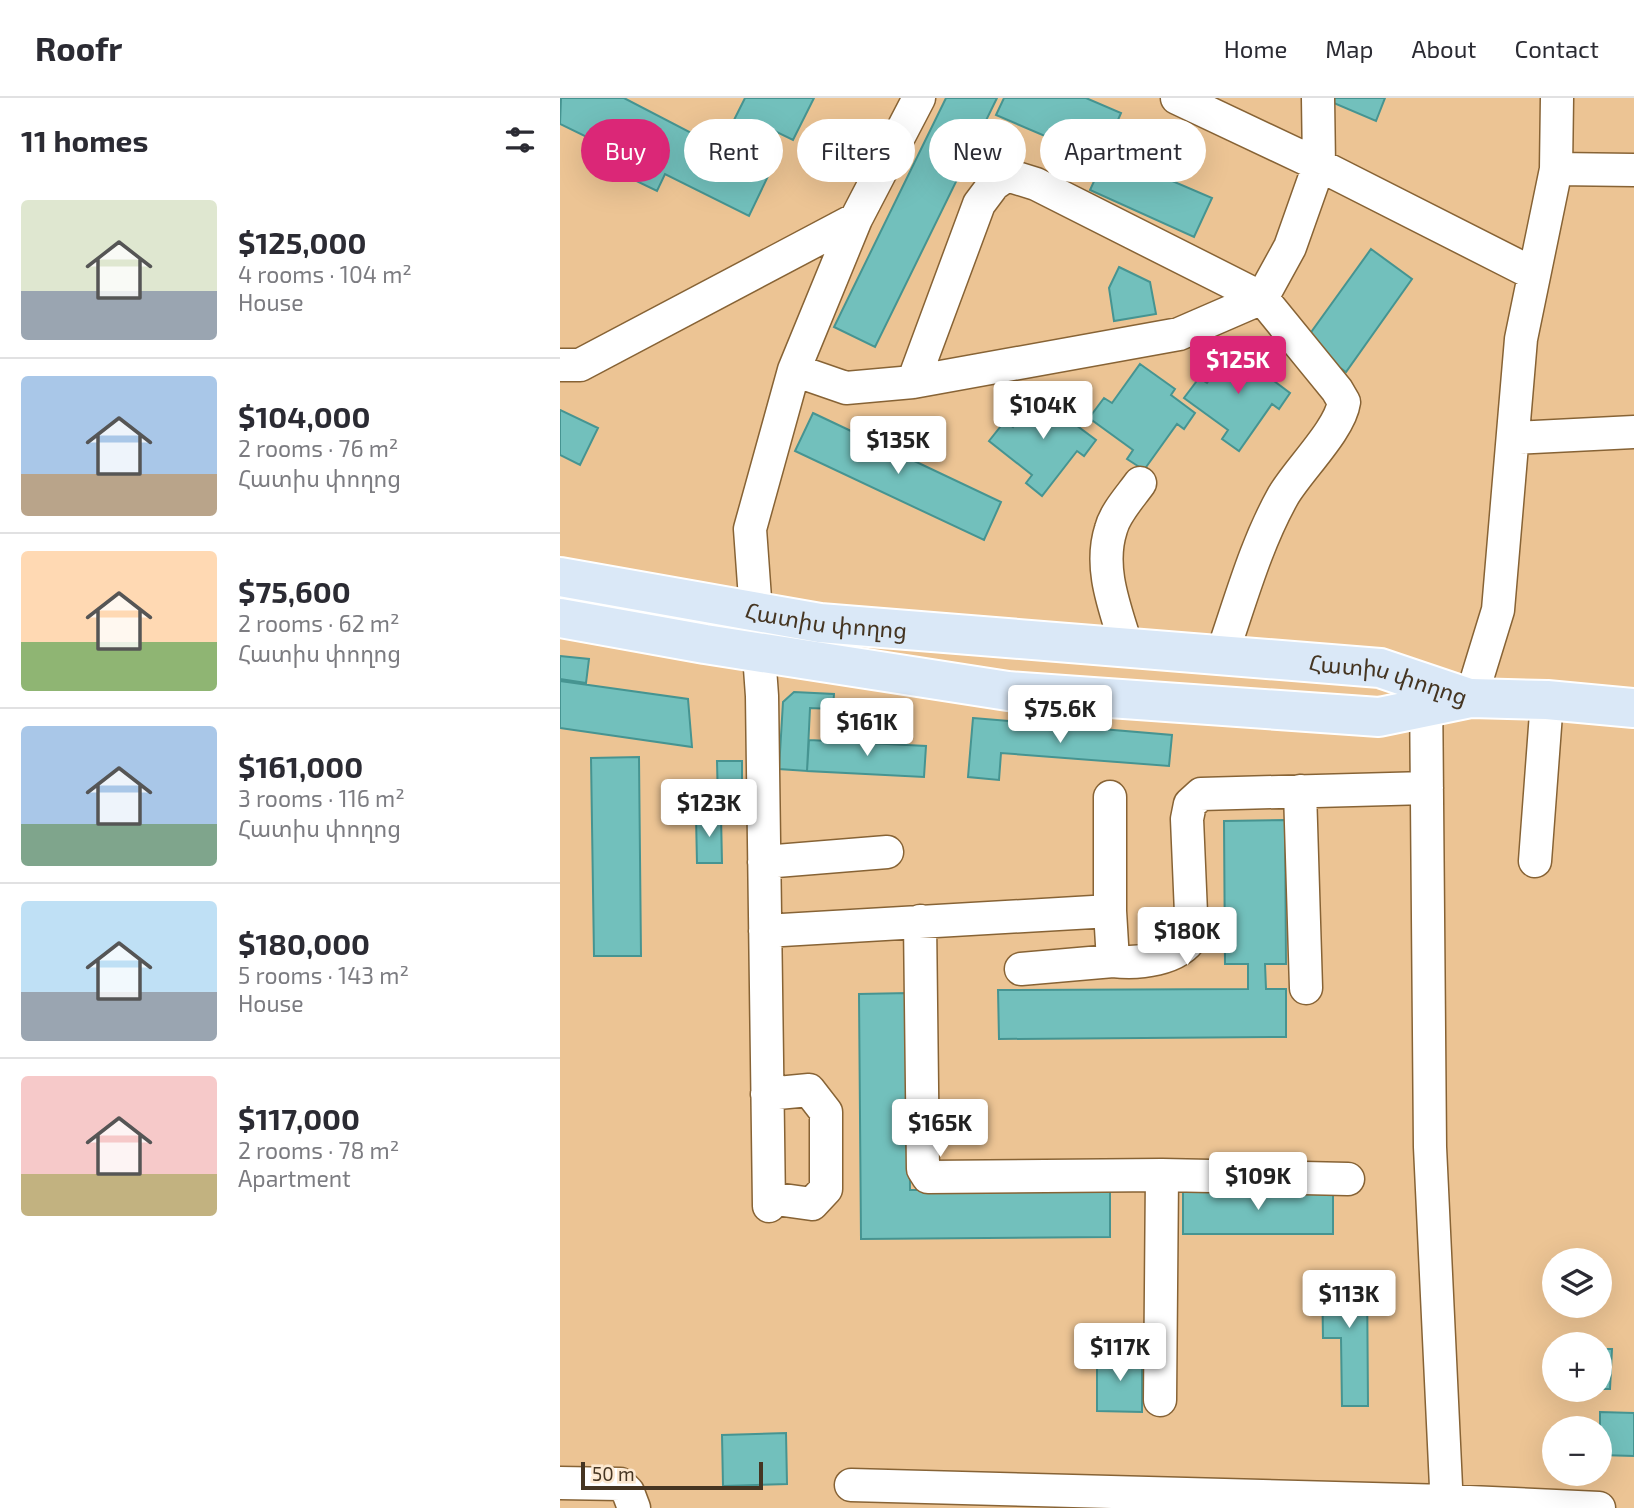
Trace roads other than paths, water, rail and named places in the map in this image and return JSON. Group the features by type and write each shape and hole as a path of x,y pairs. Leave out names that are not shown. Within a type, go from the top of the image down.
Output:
{"main road":[{"name":"Հատիս փողոց","path":"560,577 820,623 1380,668 1427,695 1547,699 1634,708"},
{"name":"Հատիս փողոց","path":"560,618 758,653 1007,691 1379,717 1427,695"}],"street":[{"path":"767,1094 809,1090 827,1112 827,1189 812,1204 769,1202 767,1094 762,713 750,529 794,370 856,219 919,98"},
{"path":"1177,98 1319,165 1534,274"},
{"path":"794,370 846,388 913,382 1179,334 1262,298 1290,247 1319,165 1318,98"},
{"path":"1471,698 1498,610 1521,339 1556,169 1557,98"},
{"path":"1556,169 1634,170"},
{"path":"913,382 979,204 994,184 1007,175 1036,184 1262,298 1344,402 1343,409 1330,430 1284,496 1259,550 1221,657"},
{"path":"560,365 580,365 856,219"},
{"path":"1514,438 1634,432"},
{"path":"1127,648 1109,584 1106,555 1111,527 1139,483"},
{"path":"1427,695 1430,1147 1447,1505"},
{"path":"1535,861 1547,699"},
{"path":"1021,969 1127,962 1176,953 1186,947 1192,937 1187,819 1190,804 1201,794 1427,788"},
{"path":"1300,791 1306,988"},
{"path":"1110,797 1113,961"},
{"path":"764,862 887,852"},
{"path":"765,931 1110,911"},
{"path":"920,921 923,1170 928,1177 1163,1175 1348,1179"},
{"path":"1160,1400 1163,1175"},
{"path":"560,1483 620,1483 628,1492 634,1508"},
{"path":"863,1493 1599,1508"}]}
